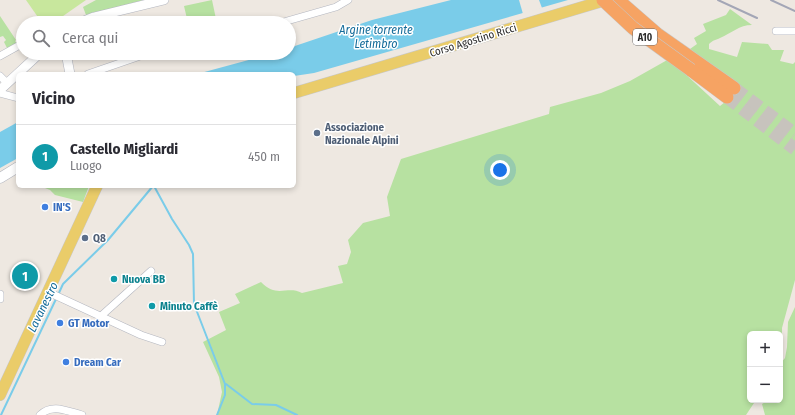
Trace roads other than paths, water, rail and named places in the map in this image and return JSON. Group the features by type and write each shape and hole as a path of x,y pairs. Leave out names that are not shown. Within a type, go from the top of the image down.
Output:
{"highway":[{"name":"A10","path":"603,0 633,28 694,66 731,92"},
{"name":"A10","path":"618,0 694,66"}],"main road":[{"name":"Corso Agostino Ricci","path":"296,92 606,0"},
{"path":"0,178 16,168"},
{"path":"91,199 92,188"},
{"path":"0,395 50,293 96,188"}],"street":[{"path":"98,16 164,0"},
{"path":"296,17 348,0"},
{"path":"776,31 795,30"},
{"path":"0,56 16,47"},
{"path":"19,72 32,60"},
{"path":"67,60 70,72"},
{"path":"94,72 129,60"},
{"path":"16,75 0,91 16,97"},
{"path":"0,76 7,83"},
{"path":"101,316 151,271"},
{"path":"50,293 141,335 162,342"},
{"path":"0,294 0,299"},
{"path":"40,415 47,409 55,408 82,415"}],"water":[{"name":"Argine torrente Letimbro","path":"451,0 568,0 314,73 296,76 296,72 204,72 248,60 296,60 296,46 372,20"},
{"path":"16,123 16,159 0,168 0,132"}],"waterway":[{"name":"Lavanestro","path":"58,295 63,284 108,240 151,188"},
{"path":"155,188 193,254 194,304 225,384 225,395 217,415"},
{"name":"Lavanestro","path":"1,415 56,299"},
{"path":"226,384 252,404 276,405 297,415"}],"tunnel":[{"path":"734,88 795,134"},
{"path":"727,97 795,149"}],"railway":[{"path":"718,0 757,18"},
{"path":"771,0 795,11"}],"place":[{"name":"Associazione Nazionale Alpini","path":"317,133"},
{"name":"IN'S","path":"45,207"},
{"name":"Q8","path":"85,238"},
{"name":"Castello Migliardi","path":"25,276"},
{"name":"Nuova BB","path":"114,279"},
{"name":"Minuto Caffè","path":"152,306"},
{"name":"GT Motor","path":"60,323"},
{"name":"Dream Car","path":"66,362"}]}
